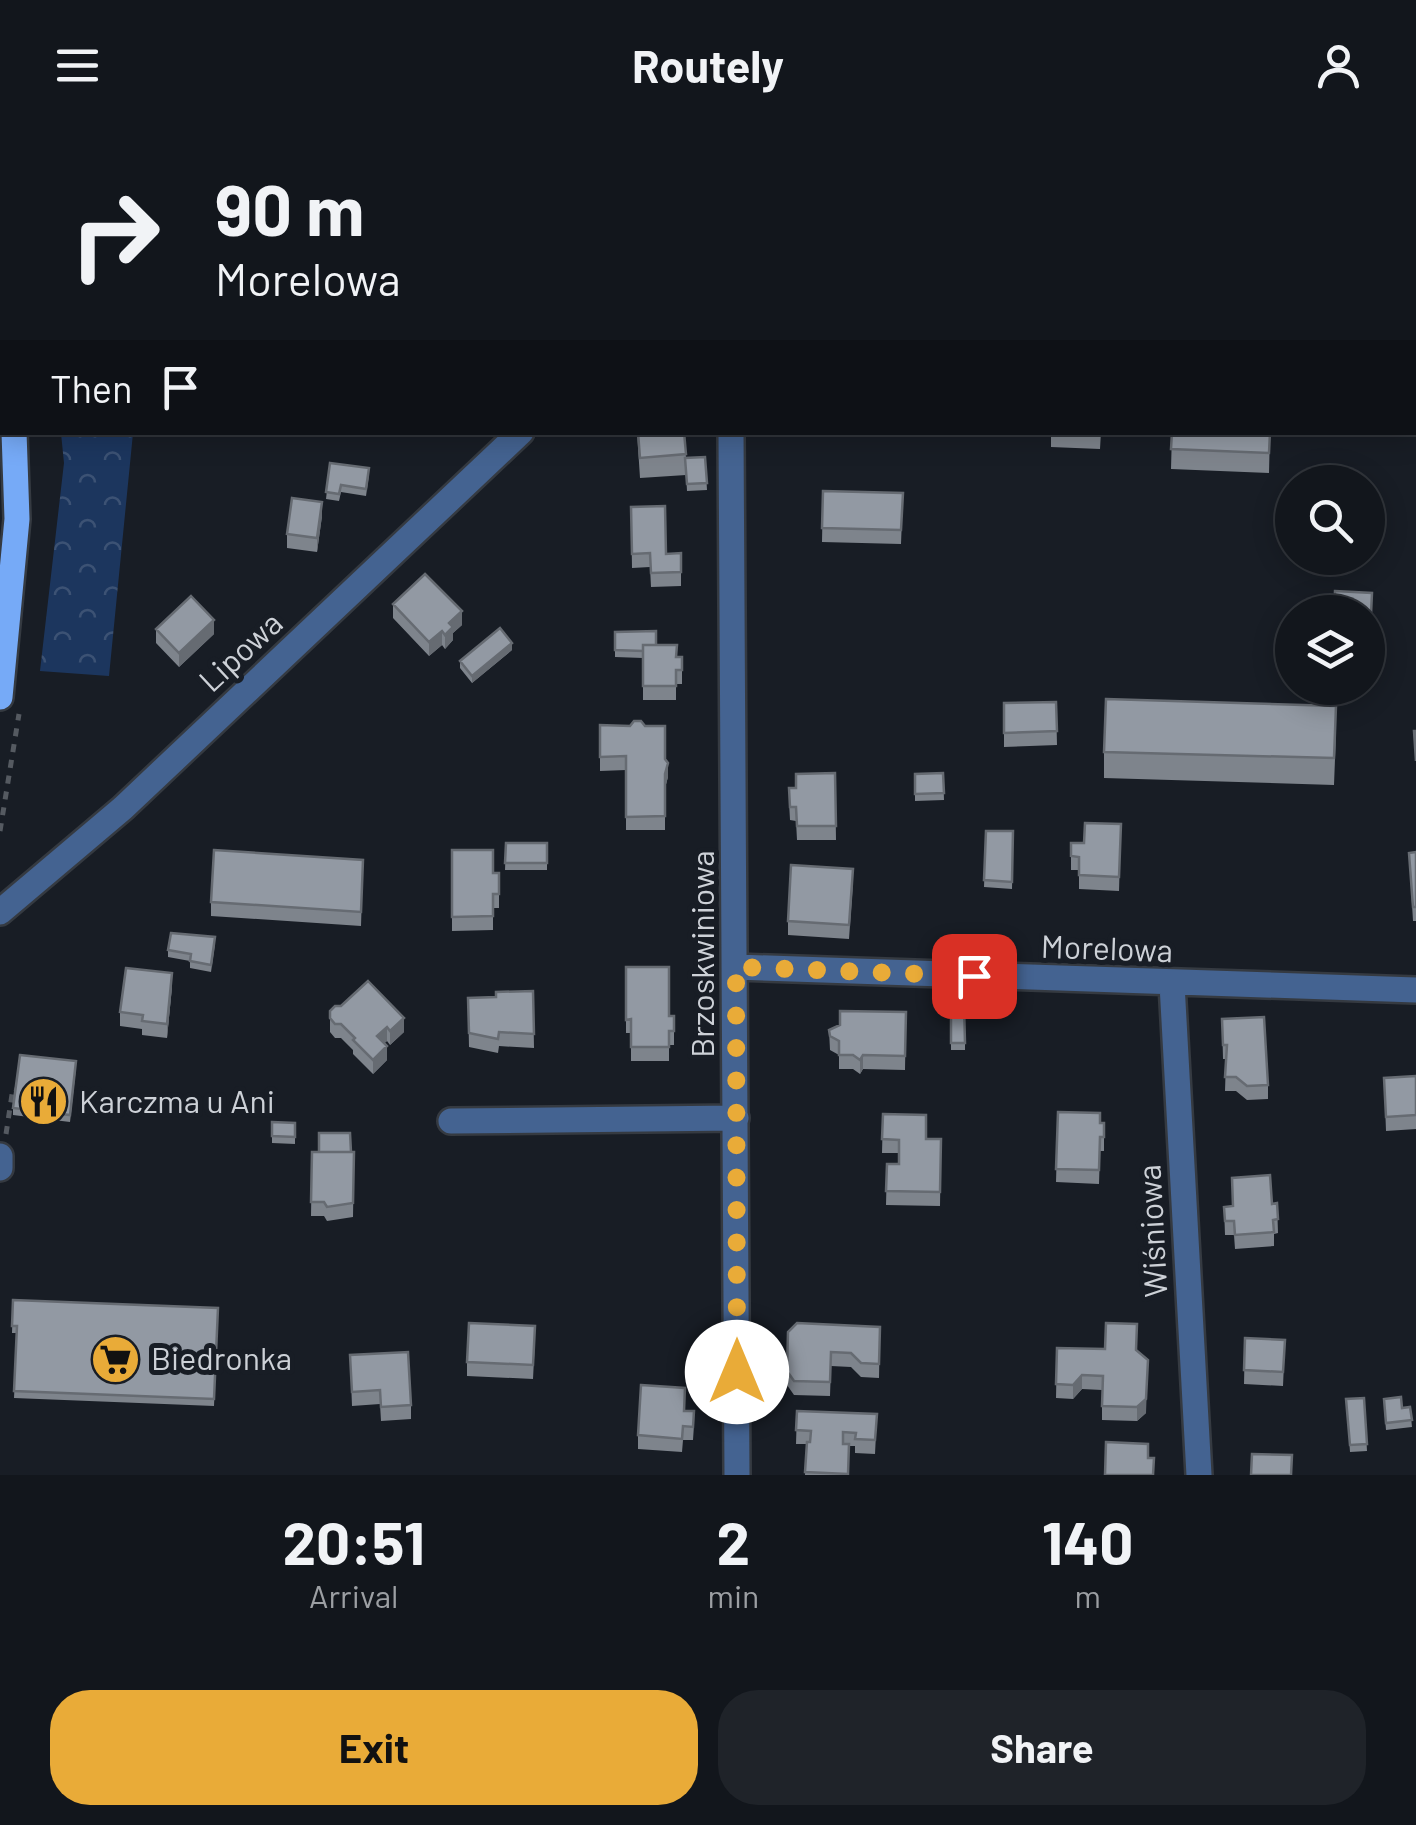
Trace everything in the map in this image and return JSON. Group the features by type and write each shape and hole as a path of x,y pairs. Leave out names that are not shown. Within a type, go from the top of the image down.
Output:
{"main road":[{"path":"0,698 17,518 14,435"}],"street":[{"name":"Lipowa","path":"0,912 123,808 518,435"},
{"name":"Brzoskwiniowa","path":"731,435 737,1475"},
{"name":"Morelowa","path":"736,967 1416,990"},
{"name":"Wiśniowa","path":"1172,984 1199,1475"},
{"path":"450,1121 736,1118"},
{"path":"0,1156 0,1168"}],"path":[{"path":"10,1117 13,1088 16,1089"}],"green space":[{"path":"61,435 133,435 109,676 40,671 64,463"}],"building":[{"path":"638,435 684,435 686,454 640,458"},
{"path":"1172,435 1270,435 1269,453 1171,449"},
{"path":"705,457 707,483 687,484 685,458"},
{"path":"330,463 369,468 366,489 341,485 339,494 326,492"},
{"path":"823,491 903,493 901,530 822,528"},
{"path":"292,498 322,502 317,538 287,534"},
{"path":"665,506 666,554 681,553 681,572 651,573 650,553 632,554 631,507"},
{"path":"425,574 462,611 449,623 453,627 445,635 442,631 429,642 393,604"},
{"path":"1335,591 1372,593 1372,595 1335,595"},
{"path":"191,596 214,620 179,653 156,629"},
{"path":"500,628 512,643 472,676 460,661"},
{"path":"656,631 656,645 643,645 643,651 615,650 615,632"},
{"path":"643,645 677,645 676,657 682,657 682,670 676,670 676,686 643,686"},
{"path":"1106,699 1336,706 1334,758 1104,752"},
{"path":"1056,702 1057,731 1004,733 1004,703"},
{"path":"634,721 645,726 665,726 665,816 626,817 626,756 600,757 600,725 630,726"},
{"path":"835,773 836,826 797,826 789,788 796,788 796,774"},
{"path":"943,773 944,793 915,794 915,774"},
{"path":"1085,823 1121,824 1119,877 1079,875 1079,857 1071,856 1071,843 1084,843"},
{"path":"986,831 1013,831 1012,882 984,880"},
{"path":"506,843 547,843 547,863 505,863"},
{"path":"214,850 363,860 361,912 211,902"},
{"path":"452,850 493,850 493,873 499,873 499,894 493,894 493,916 452,917"},
{"path":"1416,852 1416,907 1413,907 1409,853"},
{"path":"791,865 853,869 849,925 788,921"},
{"path":"171,933 215,937 211,965 190,961 191,954 168,950"},
{"path":"626,967 669,967 669,1016 674,1016 674,1031 669,1031 669,1047 631,1047 631,1019 626,1020"},
{"path":"126,968 172,973 167,1024 142,1021 143,1015 120,1012"},
{"path":"368,981 404,1018 390,1031 387,1027 377,1036 387,1046 373,1060 341,1024 330,1018 335,1006 341,1006"},
{"path":"533,991 534,1034 499,1032 498,1039 469,1033 468,998"},
{"path":"951,1004 964,1004 965,1043 951,1043"},
{"path":"840,1011 906,1012 905,1056 863,1055 860,1060 853,1055 839,1055 839,1041 830,1036 829,1030 840,1025"},
{"path":"1264,1017 1268,1085 1247,1086 1236,1077 1225,1077 1227,1045 1223,1045 1222,1019"},
{"name":"Karczma u Ani","path":"20,1055 76,1061 70,1115 13,1108"},
{"path":"1416,1076 1416,1115 1386,1117 1384,1078"},
{"path":"1058,1112 1100,1113 1104,1137 1100,1137 1099,1170 1056,1169"},
{"path":"883,1114 926,1115 926,1139 941,1139 940,1192 886,1191 887,1164 899,1164 899,1140 882,1139"},
{"path":"272,1122 295,1123 295,1137 272,1136"},
{"path":"319,1133 350,1133 351,1152 319,1152"},
{"path":"312,1152 354,1152 353,1203 327,1207 324,1202 311,1202"},
{"path":"1270,1175 1272,1204 1277,1203 1274,1232 1235,1235 1234,1221 1225,1221 1224,1207 1233,1206 1232,1178"},
{"name":"Biedronka","path":"13,1300 218,1308 214,1399 14,1391 17,1326 12,1326"},
{"path":"469,1323 535,1326 533,1365 467,1362"},
{"path":"797,1323 880,1327 879,1364 861,1363 851,1353 831,1352 830,1382 794,1381 787,1371 788,1332"},
{"path":"1106,1323 1137,1324 1136,1350 1148,1360 1146,1399 1137,1407 1102,1406 1103,1376 1082,1375 1073,1385 1056,1384 1057,1348 1105,1349"},
{"path":"1245,1338 1285,1340 1283,1372 1244,1370"},
{"path":"408,1352 411,1405 381,1407 380,1390 352,1392 350,1355"},
{"path":"641,1385 685,1388 684,1411 694,1411 693,1427 683,1426 682,1439 638,1435"},
{"path":"1401,1397 1402,1408 1410,1407 1412,1420 1386,1423 1384,1399"},
{"path":"1364,1398 1367,1444 1350,1445 1346,1399"},
{"path":"797,1411 877,1414 875,1440 855,1439 856,1433 843,1432 843,1444 849,1444 848,1474 805,1472 811,1431 796,1430"},
{"path":"1106,1442 1148,1444 1148,1458 1154,1458 1153,1475 1105,1475"},
{"path":"1252,1454 1292,1455 1291,1475 1251,1475"}],"place":[{"name":"Karczma u Ani","path":"44,1102"},
{"name":"Biedronka","path":"116,1359"}],"route":[{"path":"737,1372 736,967 974,976"}]}
